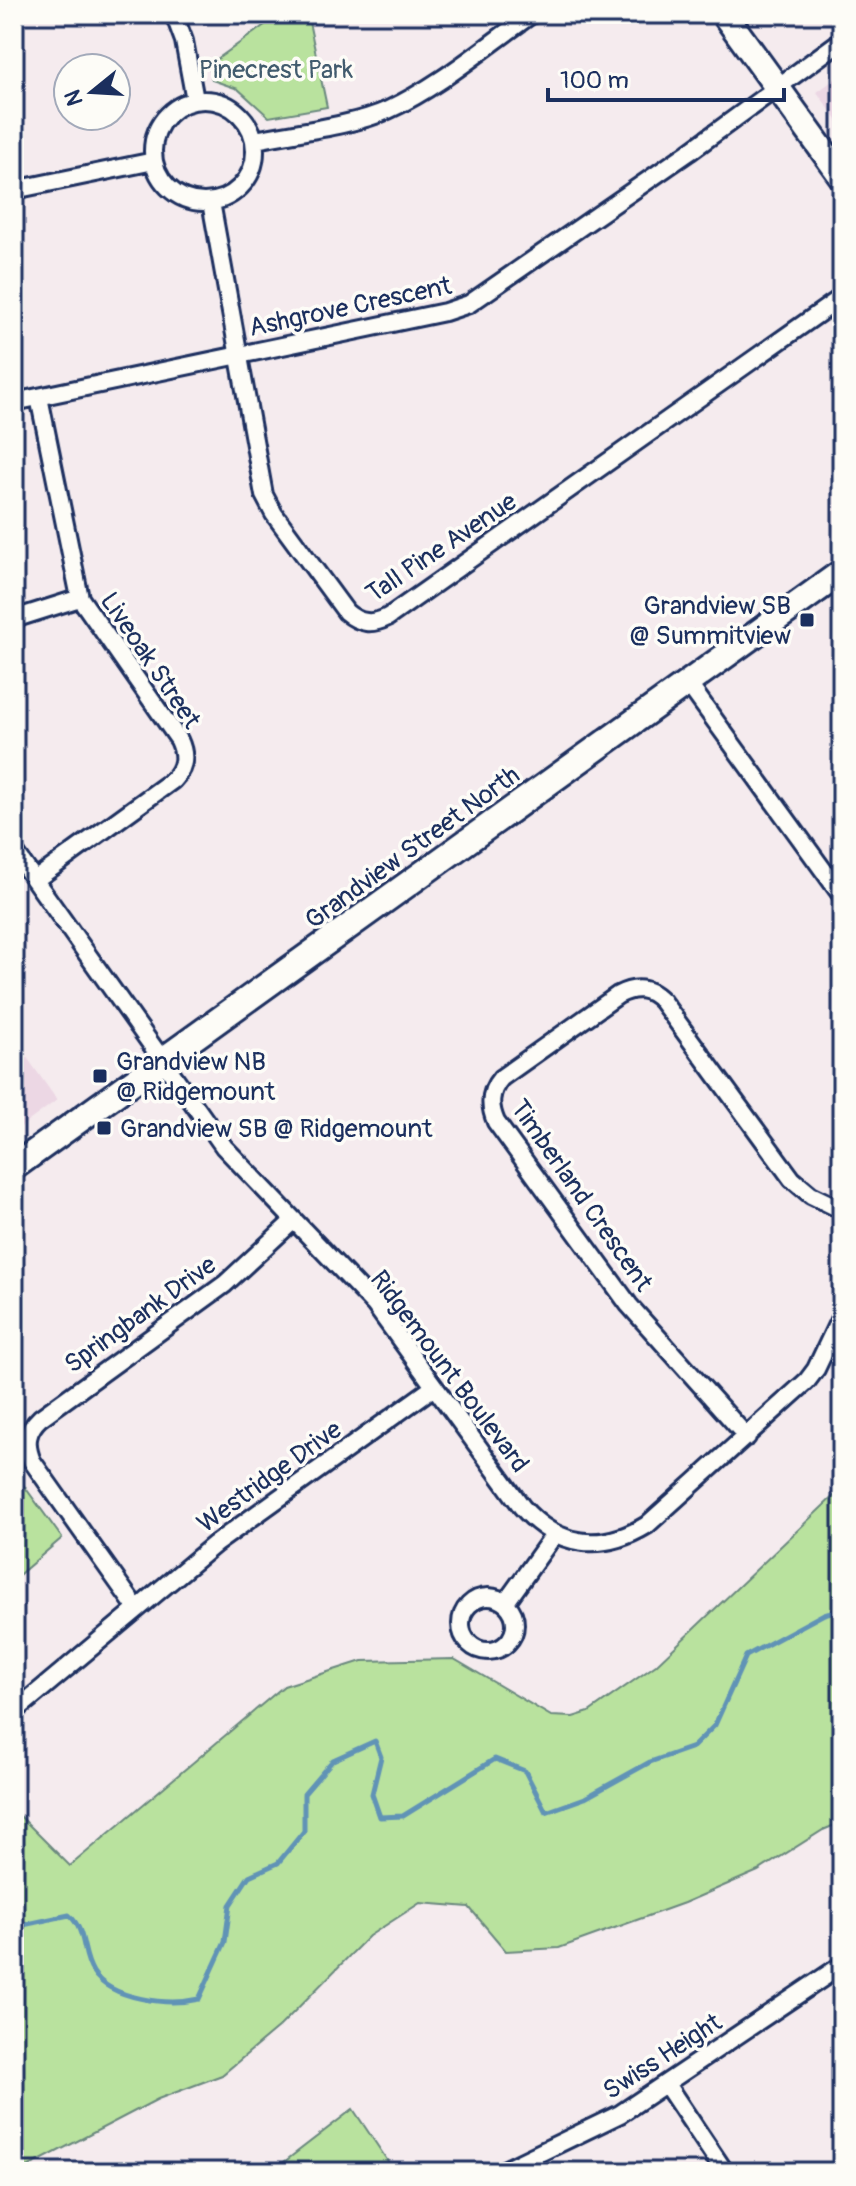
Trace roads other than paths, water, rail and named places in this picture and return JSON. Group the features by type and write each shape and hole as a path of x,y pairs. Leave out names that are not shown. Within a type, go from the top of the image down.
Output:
{"street":[{"path":"174,14 184,41 195,100"},
{"path":"255,140 347,123 385,111 450,72 532,14"},
{"path":"724,14 842,177"},
{"name":"Ashgrove Crescent","path":"14,402 445,312 469,304 689,152 842,40"},
{"path":"195,100 226,104 249,125 255,140 253,168 247,181 225,199 211,202 196,202 168,188 154,161 153,144 162,122 180,106 195,100"},
{"path":"14,190 154,161"},
{"name":"Tall Pine Avenue","path":"211,202 259,475 268,504 346,612 360,622 370,623 388,617 842,297"},
{"name":"Liveoak Street","path":"35,880 173,780 184,761 179,740 80,598 39,397"},
{"name":"Grandview Street North","path":"14,1167 842,572"},
{"path":"14,619 80,598"},
{"path":"687,682 842,896"},
{"name":"Ridgemount Boulevard","path":"14,851 231,1156 375,1305 522,1507 554,1535"},
{"name":"Timberland Crescent","path":"747,1437 629,1305 496,1122 490,1106 492,1091 501,1078 618,995 632,989 648,990 662,1001 792,1179 811,1195 842,1210"},
{"name":"Springbank Drive","path":"137,1609 32,1461 27,1451 29,1432 40,1418 225,1284 294,1220"},
{"path":"506,1602 554,1535 598,1542 618,1539 658,1517 812,1375 842,1314"},
{"name":"Westridge Drive","path":"14,1712 224,1537 434,1387"},
{"name":"Swiss Height","path":"500,2172 620,2114 842,1965"},
{"path":"666,2084 725,2172"}],"waterway":[{"path":"14,1927 69,1915 79,1928 93,1972 113,1989 157,2001 199,1999 225,1942 230,1905 249,1876 278,1863 304,1831 304,1794 333,1760 375,1741 381,1757 372,1794 380,1817 403,1816 495,1759 525,1771 546,1812 585,1798 650,1762 693,1747 715,1725 746,1656 824,1614 842,1609"}],"place":[{"name":"Grandview SB @ Summitview","path":"807,620"},
{"name":"Grandview NB @ Ridgemount","path":"100,1076"},
{"name":"Grandview SB @ Ridgemount","path":"104,1128"}],"park label":[{"name":"Pinecrest Park","path":"276,69"}]}
